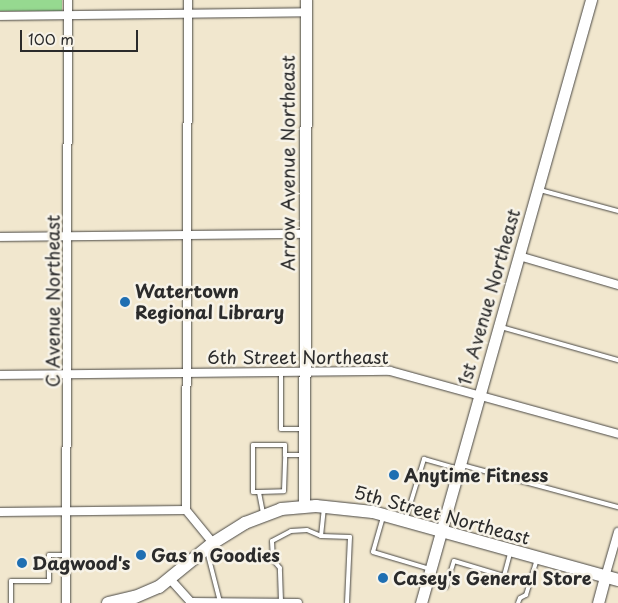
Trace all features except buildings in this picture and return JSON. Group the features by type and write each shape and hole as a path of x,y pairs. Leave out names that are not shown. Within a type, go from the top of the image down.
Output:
{"main road":[{"name":"Arrow Avenue Northeast","path":"304,506 306,0"},
{"name":"1st Avenue Northeast","path":"420,603 591,0"},
{"name":"5th Street Northeast","path":"108,603 147,593 170,579 210,546 263,515 304,506 324,506 384,515 618,580"},
{"path":"598,603 605,576"}],"street":[{"name":"C Avenue Northeast","path":"66,603 68,0"},
{"path":"188,0 186,510 210,546"},
{"path":"0,16 306,12"},
{"path":"0,237 305,234"},
{"path":"519,256 618,284"},
{"name":"6th Street Northeast","path":"0,375 281,370 390,371 618,434"},
{"path":"0,512 186,510"},
{"path":"605,576 618,532"},
{"path":"170,579 190,602 281,601 298,603"}],"lane":[{"path":"538,189 618,211"},
{"path":"499,327 618,360"},
{"path":"281,370 281,429 304,429"},
{"path":"253,445 285,445 284,491 259,492 253,492 253,445"},
{"path":"285,455 304,455"},
{"path":"405,520 424,459 618,507"},
{"path":"259,492 263,515"},
{"path":"321,536 324,506"},
{"path":"384,515 373,552 430,569"},
{"path":"281,601 280,568 274,560 272,541 291,531 307,530 321,536 350,537 347,603"},
{"path":"210,546 220,602"},
{"path":"427,581 446,587 454,561 504,576 511,550"},
{"path":"10,603 10,581 48,581 49,555 66,555"},
{"path":"518,603 520,598 526,595 537,558"}],"green space":[{"path":"0,0 62,0 62,11 0,11"}],"place":[{"name":"Watertown Regional Library","path":"125,302"},
{"name":"Anytime Fitness","path":"394,475"},
{"name":"Gas n Goodies","path":"141,555"},
{"name":"Dagwood's","path":"22,563"},
{"name":"Casey's General Store","path":"383,578"}]}
